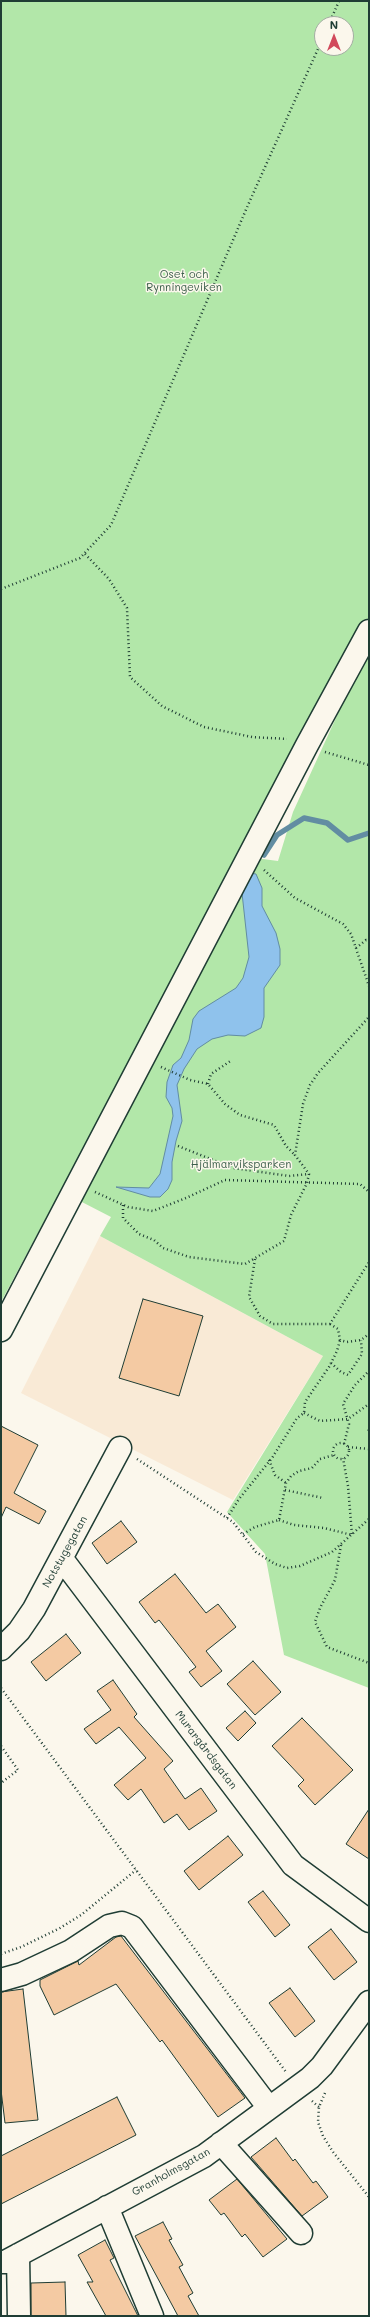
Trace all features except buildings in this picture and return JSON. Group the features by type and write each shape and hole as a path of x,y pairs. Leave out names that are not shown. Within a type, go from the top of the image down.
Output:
{"street":[{"path":"1,1330 248,857 369,631"},
{"name":"Notstugegatan","path":"1,1649 26,1622 62,1559 120,1448"},
{"name":"Murargårdsgatan","path":"62,1559 293,1865 369,1921"},
{"path":"1,1980 22,1974 71,1951 109,1926 122,1924 132,1927 269,2108"},
{"name":"Granholmsgatan","path":"10,2258 204,2156 298,2087 322,2066 369,2002"},
{"path":"221,2143 301,2233"},
{"path":"107,2208 152,2316"},
{"path":"10,2258 19,2316"}],"path":[{"path":"332,16 339,1"},
{"path":"1,589 85,554 111,525 248,205 315,56"},
{"path":"85,554 109,579 127,608 130,676 162,706 204,727 252,737 293,739 332,756 369,765"},
{"path":"248,857 295,898 343,924 351,934 369,986"},
{"path":"356,948 366,940 369,941"},
{"path":"295,1155 304,1104 310,1085 318,1073 369,1017"},
{"path":"208,1084 211,1074 232,1060"},
{"path":"123,1205 123,1218 130,1226 139,1234 154,1240 164,1248 188,1257 245,1264 284,1241 291,1215 307,1183 309,1174 295,1155 286,1146 274,1125 240,1115 224,1104 208,1084 182,1077 168,1070"},
{"path":"178,1146 233,1168 289,1176 309,1174"},
{"path":"77,1184 123,1205 153,1211 225,1180 360,1184 369,1192"},
{"path":"227,1518 297,1418 304,1413 305,1402 331,1362 340,1340 338,1329 330,1324 273,1324 260,1316 249,1297 255,1259"},
{"path":"330,1324 369,1262"},
{"path":"340,1340 347,1342 361,1340 369,1334"},
{"path":"331,1362 341,1372 348,1375 362,1354 361,1340"},
{"path":"344,1444 349,1424 343,1404 355,1385 369,1371"},
{"path":"304,1413 320,1421 348,1419 369,1404"},
{"path":"334,1455 333,1450 335,1445 344,1444 348,1447 369,1449"},
{"path":"343,1458 347,1455 348,1447"},
{"path":"120,1448 227,1518 243,1534 256,1552 275,1564 287,1568 300,1566 332,1552 369,1519"},
{"path":"279,1520 286,1483 290,1476 298,1471 312,1468 320,1459 334,1455 343,1458"},
{"path":"343,1458 348,1486 352,1535"},
{"path":"269,1460 276,1475 286,1483"},
{"path":"285,1490 323,1498"},
{"path":"243,1534 255,1527 279,1520 294,1525 324,1528 352,1535"},
{"path":"342,1544 335,1580 320,1608 315,1622 327,1648 369,1664"},
{"path":"1,1688 298,2087"},
{"path":"1,1746 18,1770 1,1783"},
{"path":"1,1954 21,1947 60,1928 81,1914 136,1870"},
{"path":"326,2090 318,2107 318,2122 323,2136 333,2152 369,2197"}],"shaded area":[{"path":"100,1236 323,1356 233,1500 21,1393"}],"green space":[{"name":"Oset och Rynningeviken","path":"1,1 369,1 369,1688 284,1655 265,1554 227,1512 323,1356 100,1236 111,1217 78,1200 255,858 278,861 293,812 366,652 352,640 283,775 1,1302"}],"water":[{"path":"250,873 256,874 262,888 262,906 276,933 280,949 280,965 264,988 264,1017 261,1028 245,1036 228,1035 212,1039 197,1049 184,1069 177,1085 182,1121 172,1162 172,1180 168,1189 160,1197 150,1197 116,1187 149,1188 160,1174 173,1116 172,1108 166,1097 167,1082 173,1065 181,1058 189,1040 193,1019 199,1011 236,988 243,978 249,957 242,893"}],"waterway":[{"path":"264,855 277,835 304,818 327,823 348,840 369,833"}],"park label":[{"name":"Hjälmarviksparken","path":"241,1165"}]}
